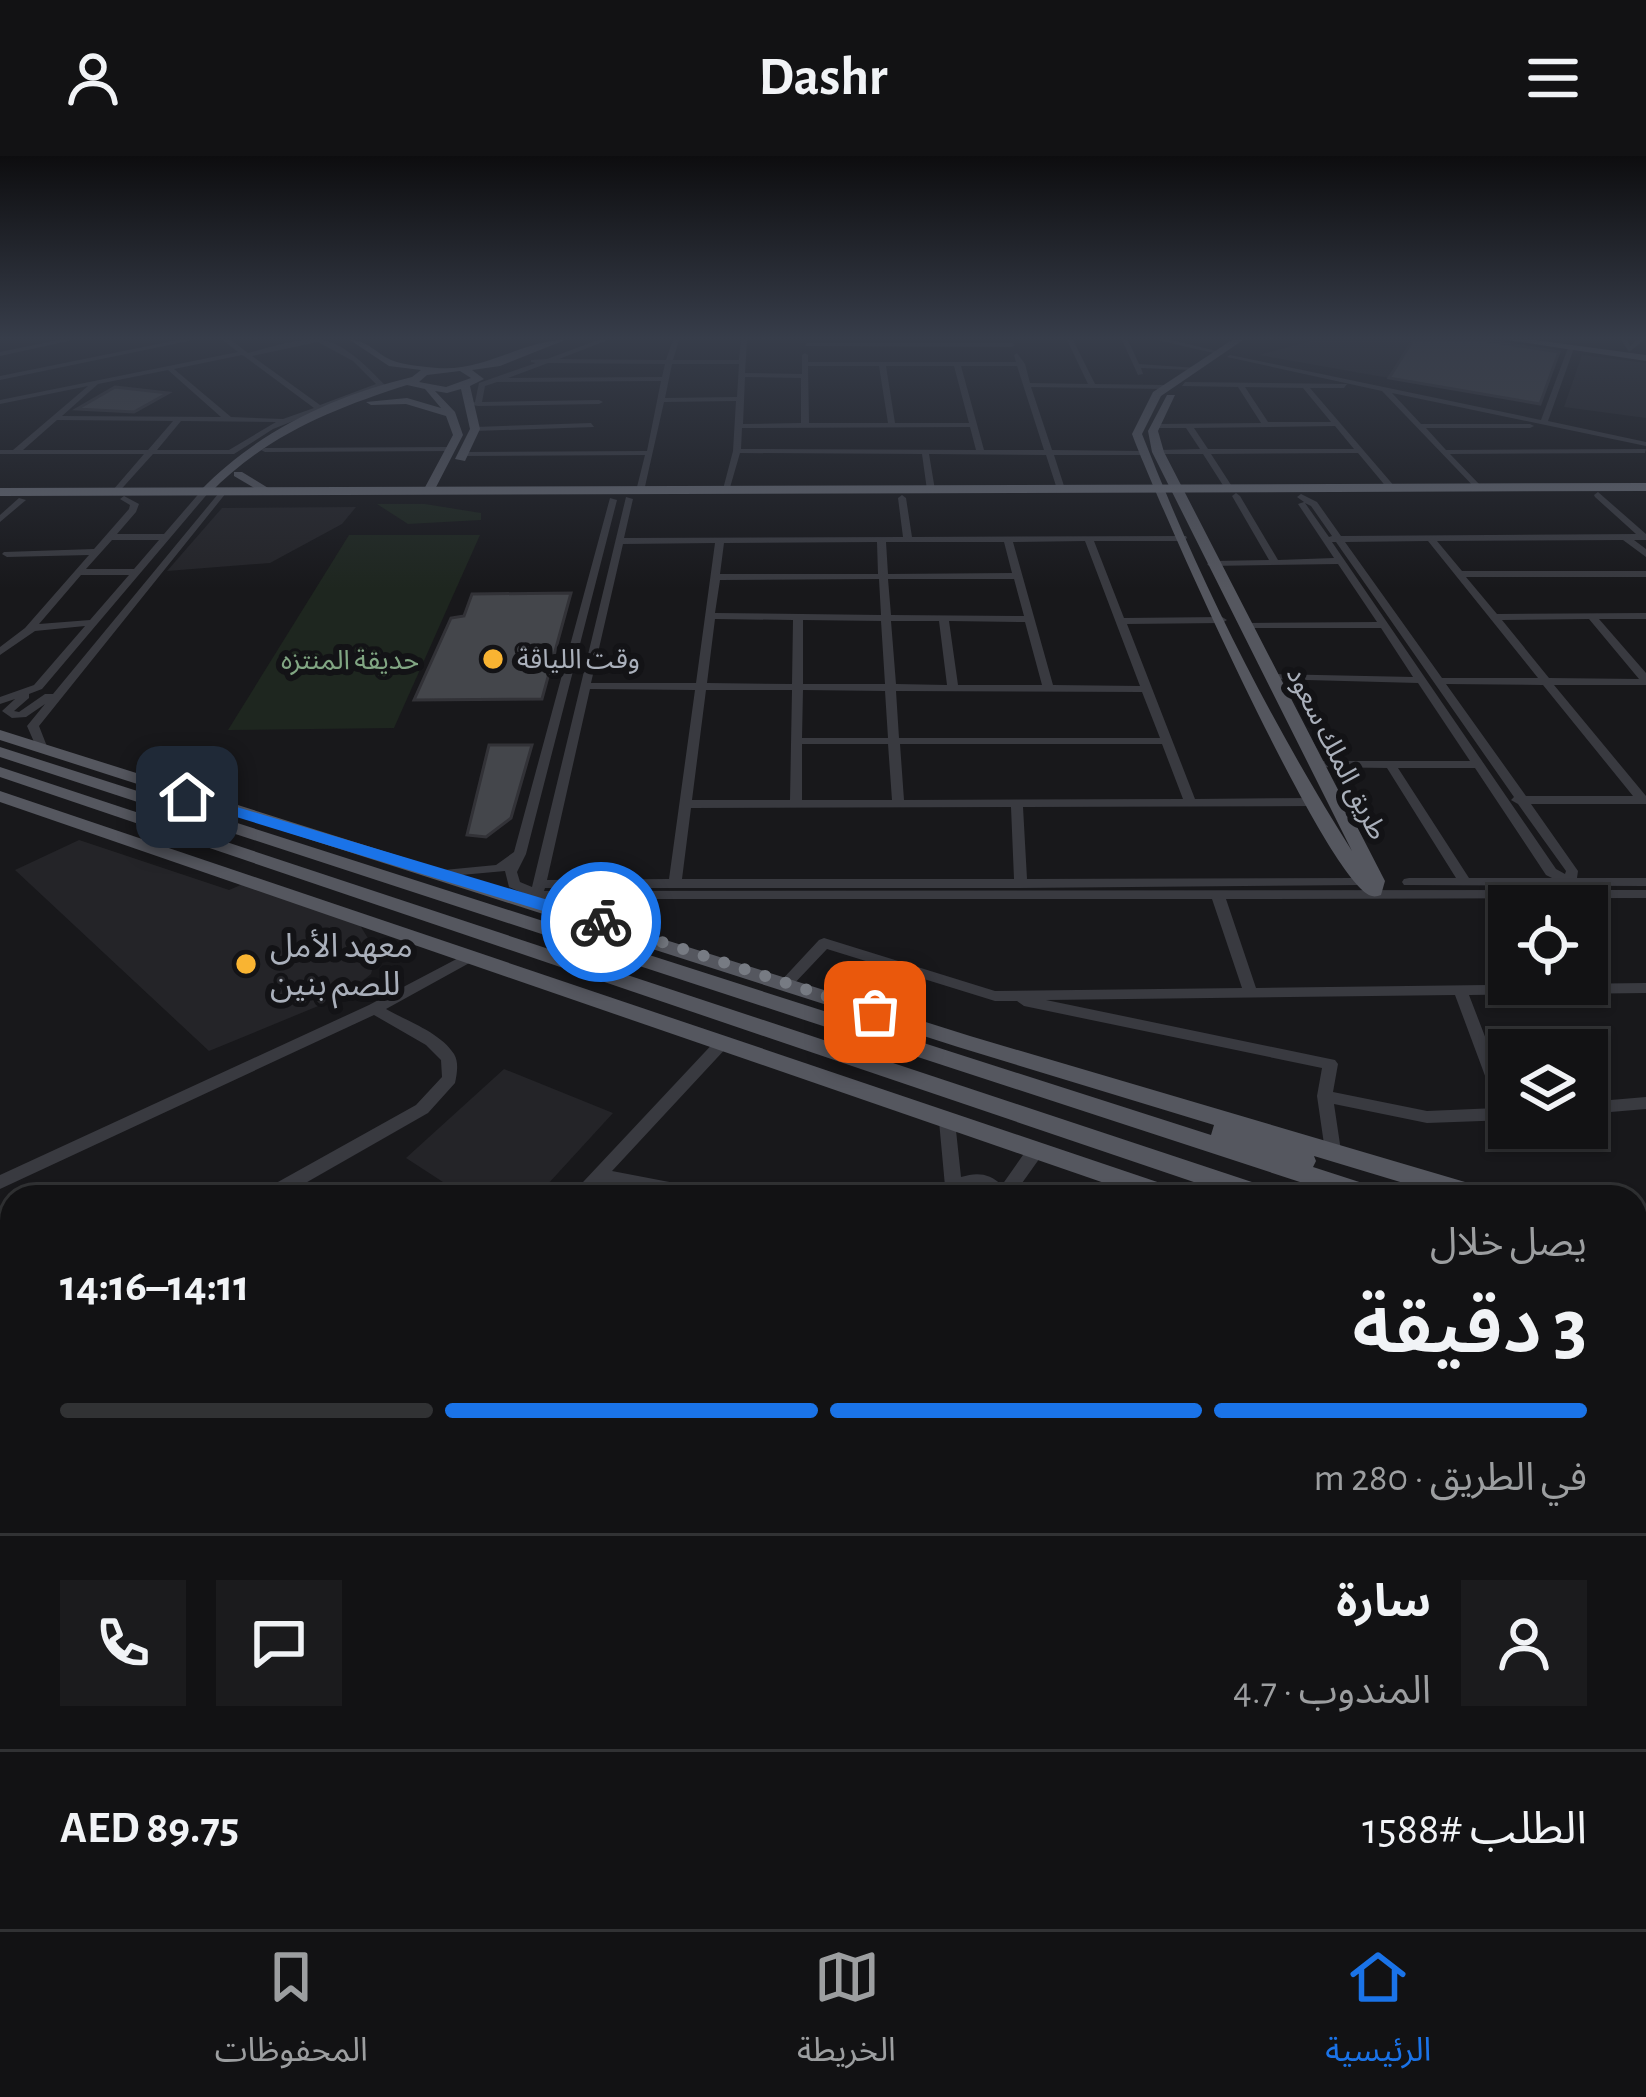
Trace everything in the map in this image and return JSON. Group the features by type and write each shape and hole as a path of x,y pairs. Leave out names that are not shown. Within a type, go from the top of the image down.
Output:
{"highway":[{"path":"212,491 902,498 1167,487 1232,492 1390,487 1646,491"},
{"path":"0,496 22,500 212,491 436,491 628,496 725,490 1167,487 1300,496 1646,491"},
{"path":"0,496 120,495"}],"main road":[{"path":"246,442 292,423"},
{"path":"212,491 310,423"},
{"path":"454,423 457,452"},
{"path":"436,491 475,423"},
{"path":"1140,423 1137,434 1151,452"},
{"name":"طريق الملك سعود","path":"1156,426 1151,452 1167,487 1316,764 1370,885"},
{"path":"212,491 270,434"},
{"path":"212,491 230,452"},
{"path":"238,474 267,491"},
{"name":"طريق الملك سعود","path":"1167,487 1183,538 1314,802 1370,885"},
{"path":"0,735 435,885 506,916"},
{"path":"0,752 1339,1185"},
{"path":"0,772 490,938 1036,1150 1192,1185"},
{"path":"135,780 444,874 537,893 604,923 965,1042 1367,1185"},
{"path":"0,800 223,870 468,958 724,1029 1228,1185"},
{"path":"223,870 490,938"},
{"path":"724,1029 947,1121 1138,1185"},
{"path":"965,1042 1443,1185"}],"street":[{"path":"15,452 49,423"},
{"path":"0,652 32,628 134,510 135,504 120,495 176,423"},
{"path":"0,452 230,452 282,423"},
{"path":"658,423 650,453 628,496 511,872 514,884 537,893 613,896 1218,896 1370,885 1488,896"},
{"path":"725,490 737,451 738,423"},
{"path":"1042,423 1061,489"},
{"path":"1416,423 1477,487"},
{"path":"1552,423 1646,445"},
{"path":"1555,423 1646,445"},
{"path":"1156,426 1338,424 1390,487"},
{"path":"475,429 591,425 579,453"},
{"path":"738,426 973,425 980,451"},
{"path":"1419,426 1558,425"},
{"path":"1189,426 1275,562"},
{"path":"1444,452 1646,445"},
{"path":"265,450 650,453"},
{"path":"737,451 1360,451"},
{"path":"925,451 931,490"},
{"path":"66,684 22,715 8,711 38,687 164,537 212,491"},
{"path":"42,749 33,727 212,491"},
{"path":"1598,495 1645,537"},
{"path":"537,893 628,496"},
{"path":"1300,496 1572,871 1570,882"},
{"path":"902,498 908,540"},
{"path":"0,519 22,500"},
{"path":"111,537 164,537"},
{"path":"1625,537 1646,554"},
{"path":"1331,539 1645,537"},
{"path":"619,541 1183,538"},
{"path":"1430,538 1644,800"},
{"path":"1008,539 1048,688"},
{"path":"1089,539 1190,802"},
{"path":"1331,539 1382,625 1551,872 1570,882"},
{"path":"881,540 898,803"},
{"path":"675,884 720,541"},
{"path":"2,556 97,552"},
{"path":"1212,564 1340,561"},
{"path":"79,572 133,572"},
{"path":"1460,574 1646,574"},
{"path":"715,577 1018,576"},
{"path":"710,616 1029,619"},
{"path":"1591,616 1646,681"},
{"path":"1496,617 1646,616"},
{"path":"796,803 798,617"},
{"path":"944,618 953,687"},
{"path":"1120,621 1222,620"},
{"path":"32,628 88,623"},
{"path":"1244,626 1382,625"},
{"path":"1271,677 1422,680"},
{"path":"1438,682 1646,681"},
{"path":"584,686 701,683 1147,689"},
{"path":"0,689 38,687"},
{"path":"0,701 38,687"},
{"path":"797,741 1166,741"},
{"path":"1316,764 1478,765"},
{"path":"1390,764 1465,882"},
{"path":"1502,800 1644,800"},
{"path":"1017,802 1022,884"},
{"path":"686,804 1314,802"},
{"path":"444,874 499,868 520,854"},
{"path":"537,893 675,884 1646,882"},
{"path":"1608,896 1646,894"},
{"path":"604,923 596,913 598,905 613,896"},
{"path":"1218,896 1251,993"},
{"path":"786,983 824,943 995,996 1330,1064 1325,1096 1333,1151"},
{"path":"0,1182 374,1009 468,958"},
{"path":"1608,986 1646,988"},
{"path":"995,996 1488,989"},
{"path":"1460,990 1488,1062"},
{"path":"287,1185 422,1109 450,1078 449,1058 431,1041 374,1009"},
{"path":"588,1185 724,1029"},
{"path":"1325,1096 1427,1117 1488,1115"},
{"path":"1608,1106 1646,1103"},
{"path":"947,1121 954,1185"},
{"path":"1011,1185 1036,1150"},
{"path":"598,1175 650,1185"},
{"path":"964,1185 977,1177 994,1185"}],"shaded area":[{"path":"356,507 342,524 270,563 167,571 222,508"},
{"name":"معهد الأمل للصم بنين","path":"79,840 229,890 243,884 358,922 377,953 371,974 345,995 209,1051 15,870"},
{"path":"504,1069 613,1113 547,1185 448,1185 406,1158"}],"green space":[{"path":"377,504 425,504 481,513 481,520 408,524"},
{"name":"حديقة المنتزه","path":"349,535 480,535 394,728 228,730"}],"building":[{"name":"وقت اللياقة","path":"571,593 542,699 414,700 451,618 464,616 472,594"},
{"path":"489,745 532,745 511,818 486,837 467,835"}],"way so far":[{"path":"601,922 875,1012"}],"place":[{"name":"وقت اللياقة","path":"493,659"},
{"name":"معهد الأمل للصم بنين","path":"246,964"}],"route":[{"path":"187,797 601,922"}]}
